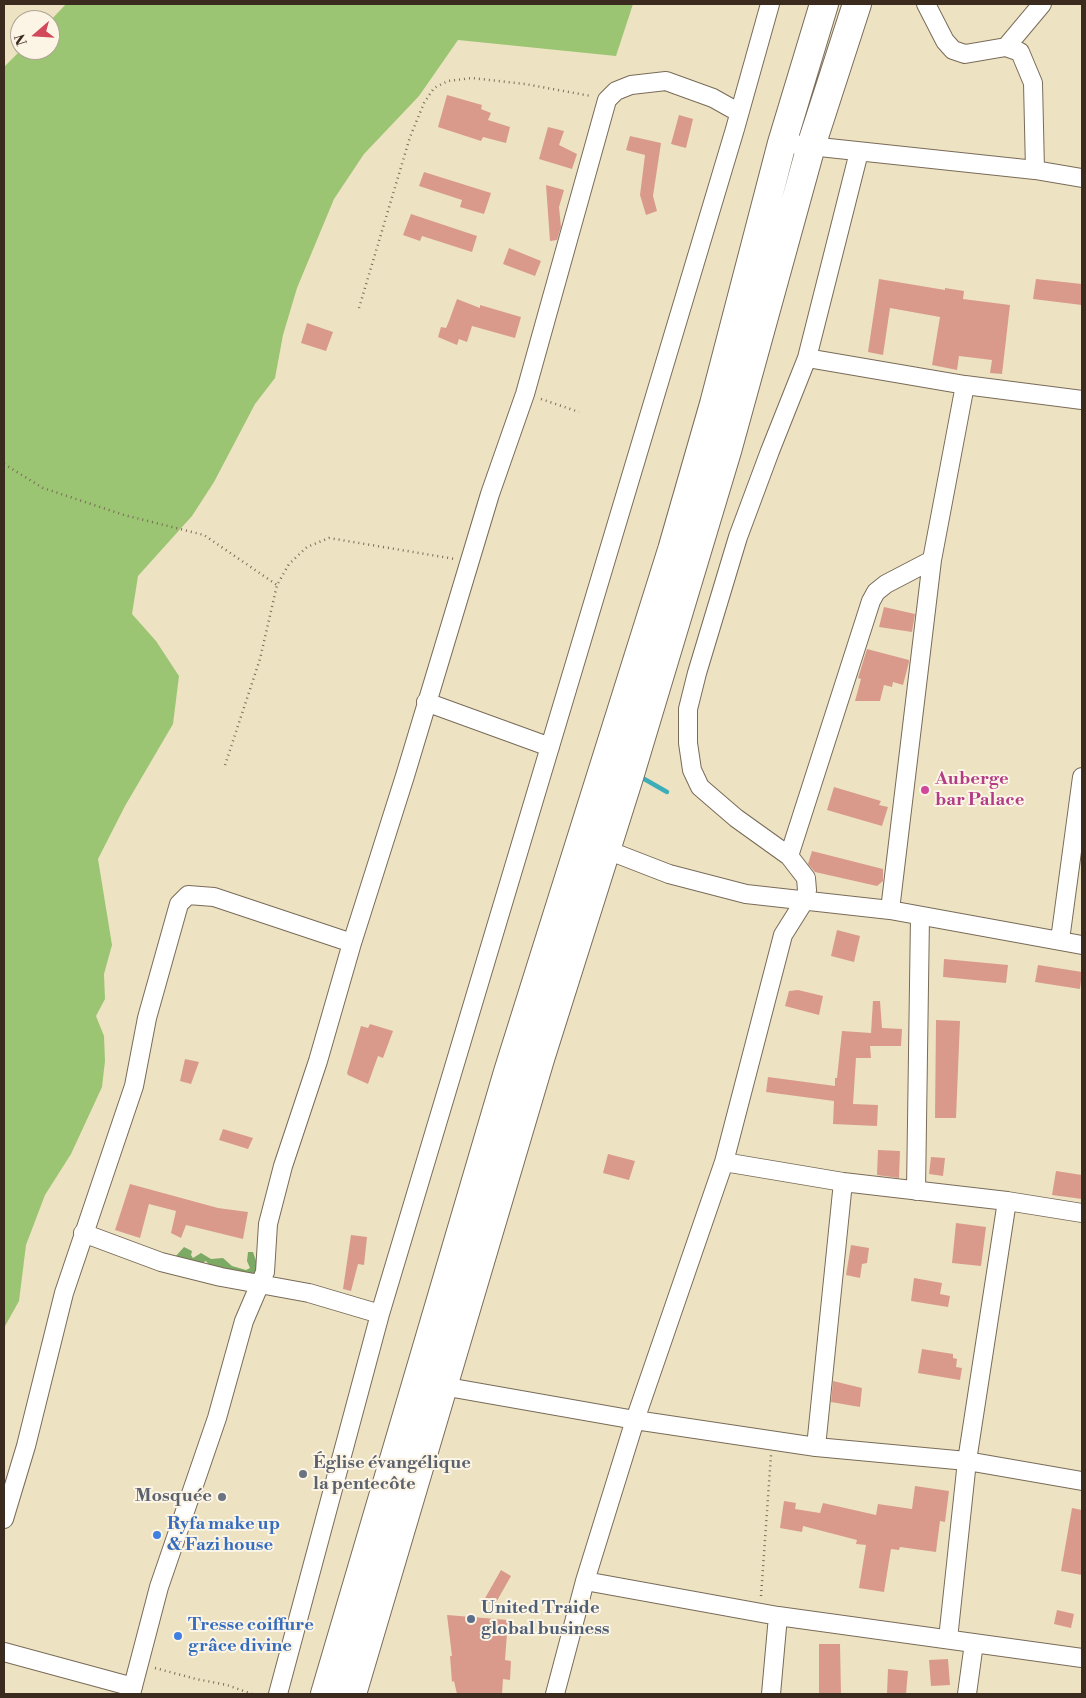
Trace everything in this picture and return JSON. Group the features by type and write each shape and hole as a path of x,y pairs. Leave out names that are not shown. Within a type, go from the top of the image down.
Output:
{"main road":[{"path":"325,1694 508,1072 672,550 716,394 782,143 824,4"},
{"path":"352,1694 540,1059 606,850 727,451 811,146 858,4"}],"street":[{"path":"278,1694 380,1314 730,148 738,112 770,4"},
{"path":"926,4 945,41 953,50 965,54 978,54 1006,47 1020,52 1033,83 1035,170"},
{"path":"1006,47 1042,4"},
{"path":"4,1652 132,1690 148,1623 173,1542 217,1418 244,1321 265,1272 268,1224 278,1185 318,1061 426,702 524,394 607,100 616,91 631,85 666,81 713,98 738,112"},
{"path":"782,143 1035,170 1082,178"},
{"path":"555,1694 585,1580 635,1420 724,1162 783,935 805,900 808,890 806,878 789,856 736,818 700,787 692,770 688,743 688,710 697,673 738,537 807,358 858,152"},
{"path":"807,358 965,385 1082,400"},
{"path":"890,910 932,560 965,385"},
{"path":"789,856 876,592 886,584 932,560"},
{"path":"426,702 550,747"},
{"path":"1060,940 1079,823 1082,776"},
{"path":"606,850 707,886 746,894 890,910 1082,945"},
{"path":"4,1519 26,1446 56,1321 83,1233 134,1086 147,1018 179,904 188,895 214,897 352,943"},
{"path":"916,1191 920,916"},
{"path":"724,1162 842,1182 1007,1201 1082,1213"},
{"path":"816,1447 842,1182"},
{"path":"948,1639 967,1461 1007,1201"},
{"path":"83,1233 161,1262 308,1293 380,1314"},
{"path":"442,1386 635,1420 816,1447 967,1461 1082,1481"},
{"path":"585,1580 778,1616 1082,1658"},
{"path":"771,1694 778,1616"},
{"path":"967,1694 974,1643"}],"path":[{"path":"359,308 410,137 424,103 434,88 448,81 472,78 525,84 607,100"},
{"path":"524,394 579,412"},
{"path":"4,464 43,488 124,515 204,535 277,585"},
{"path":"226,766 260,659 277,585 289,564 307,547 329,538 469,564"},
{"path":"760,1613 772,1440"},
{"path":"139,1663 196,1680 227,1685 252,1694"}],"green space":[{"path":"66,4 633,4 616,56 458,40 419,96 364,154 334,199 297,288 283,335 275,378 255,404 214,482 192,516 138,576 132,614 156,641 179,676 173,724 125,806 98,859 112,945 104,974 105,999 96,1016 104,1036 105,1061 102,1087 71,1154 45,1195 26,1245 19,1301 4,1328 4,67 11,60 60,60 60,10"},
{"path":"184,1247 192,1251 191,1255 193,1258 201,1253 211,1259 223,1258 232,1266 246,1270 250,1268 247,1261 248,1252 253,1252 262,1278 210,1266 206,1261 200,1264 175,1257"}],"building":[{"path":"447,95 482,105 481,109 491,113 488,120 510,127 506,143 483,137 481,141 438,127"},
{"path":"679,115 693,119 686,148 671,144"},
{"path":"548,127 564,131 559,145 577,154 572,169 539,159"},
{"path":"630,136 661,143 653,196 657,211 646,215 640,195 645,155 626,150"},
{"path":"424,172 491,193 484,214 460,207 462,200 419,186"},
{"path":"546,185 564,190 559,207 561,227 557,240 550,241"},
{"path":"411,214 477,236 472,252 422,236 420,241 403,235"},
{"path":"509,248 541,261 535,276 503,264"},
{"path":"879,279 945,290 945,288 964,291 963,299 1010,305 1002,374 990,373 992,360 959,356 957,370 932,365 940,317 890,308 883,355 868,352"},
{"path":"1036,279 1082,284 1082,305 1033,299"},
{"path":"457,299 480,308 480,305 521,317 515,338 472,326 467,342 459,339 457,345 438,337 441,327 446,328"},
{"path":"307,323 333,332 326,351 301,343"},
{"path":"884,607 915,614 912,632 879,627"},
{"path":"867,649 909,660 903,685 893,682 892,687 884,685 880,701 855,701 861,679 858,678"},
{"path":"834,787 881,801 879,805 888,807 882,826 827,810"},
{"path":"812,851 883,869 883,881 877,886 815,872 808,864"},
{"path":"837,930 860,936 854,962 831,956"},
{"path":"944,959 1008,965 1006,983 943,977"},
{"path":"1038,965 1082,972 1080,989 1035,982"},
{"path":"798,990 823,996 819,1015 785,1006 789,991"},
{"path":"873,1001 880,1001 882,1028 902,1029 901,1046 870,1046 871,1058 856,1058 853,1104 878,1105 877,1126 833,1124 834,1101 766,1092 768,1077 835,1086 842,1031 871,1033"},
{"path":"936,1020 960,1021 956,1118 935,1118"},
{"path":"370,1024 393,1031 383,1058 378,1056 368,1084 347,1073 361,1026 368,1028"},
{"path":"185,1059 199,1062 191,1084 180,1081"},
{"path":"223,1129 253,1138 248,1149 219,1140"},
{"path":"878,1150 900,1151 899,1178 877,1175"},
{"path":"608,1154 635,1161 629,1180 603,1173"},
{"path":"931,1157 945,1158 943,1176 929,1174"},
{"path":"1056,1171 1082,1175 1082,1199 1052,1195"},
{"path":"130,1184 218,1208 248,1212 243,1239 186,1225 181,1238 171,1233 176,1211 149,1204 140,1238 115,1230"},
{"path":"956,1223 986,1227 981,1266 952,1263"},
{"path":"351,1235 367,1237 364,1265 358,1264 351,1291 343,1289"},
{"path":"851,1245 869,1248 867,1263 862,1264 860,1278 846,1275"},
{"path":"914,1278 942,1283 940,1294 950,1296 948,1307 911,1301"},
{"path":"922,1349 953,1354 953,1358 957,1359 956,1367 962,1368 960,1380 918,1373"},
{"path":"833,1381 862,1388 860,1407 831,1402"},
{"path":"915,1486 949,1491 945,1522 940,1521 936,1552 900,1547 899,1550 891,1549 884,1592 859,1588 866,1545 856,1544 857,1540 803,1526 802,1532 780,1528 784,1501 796,1503 795,1509 820,1513 823,1503 876,1515 878,1504 912,1509"},
{"path":"1072,1508 1082,1510 1082,1575 1061,1571"},
{"path":"501,1570 511,1576 494,1606 484,1600"},
{"path":"1057,1610 1074,1614 1071,1628 1054,1624"},
{"path":"447,1615 508,1620 505,1660 511,1661 510,1680 503,1679 502,1694 457,1694 454,1681 452,1682 450,1656 452,1656"},
{"path":"819,1644 840,1644 841,1694 819,1694"},
{"path":"948,1659 950,1685 931,1686 929,1660"},
{"path":"888,1669 908,1671 906,1694 887,1694"}],"waterway":[{"path":"639,776 667,792"}],"place":[{"name":"Auberge bar Palace","path":"925,790"},
{"name":"Église évangélique la pentecôte","path":"303,1474"},
{"name":"Mosquée","path":"222,1497"},
{"name":"Ryfa make up & Fazi house","path":"157,1535"},
{"name":"United Traide global business","path":"471,1619"},
{"name":"Tresse coiffure grâce divine","path":"178,1636"}]}
